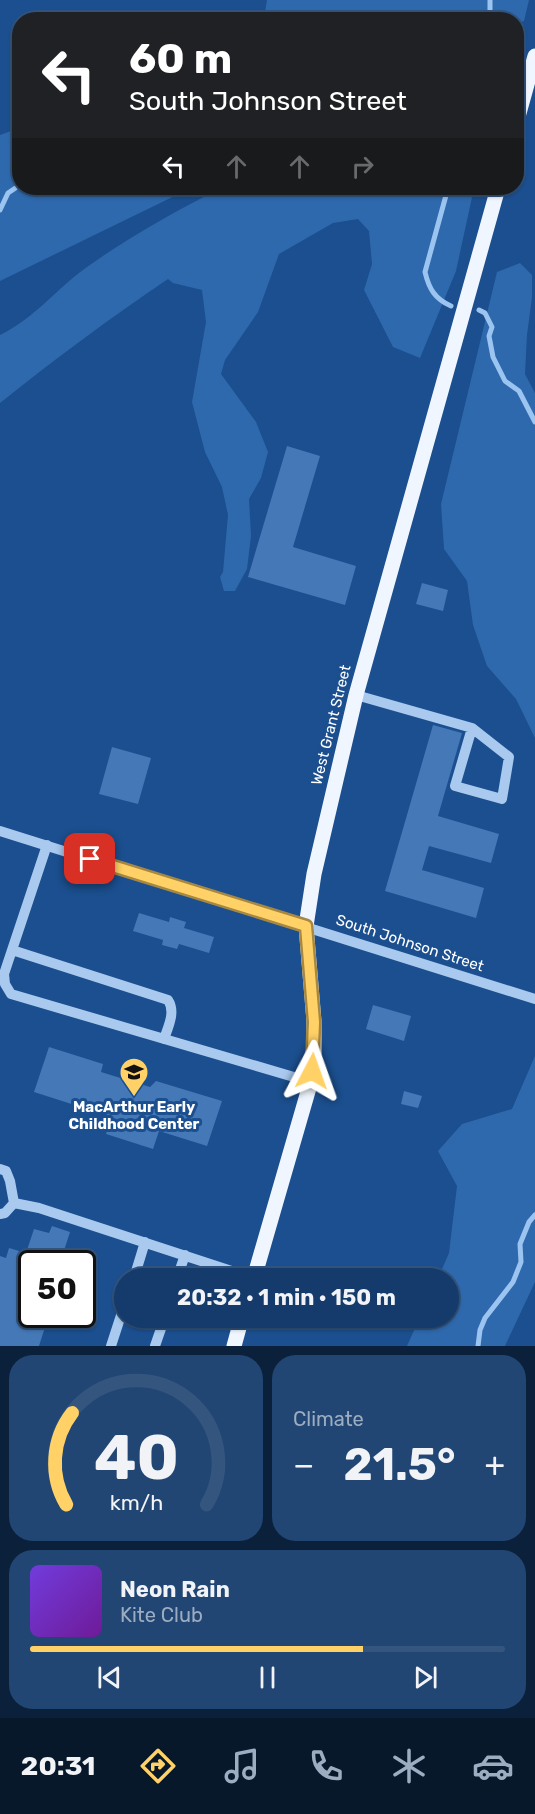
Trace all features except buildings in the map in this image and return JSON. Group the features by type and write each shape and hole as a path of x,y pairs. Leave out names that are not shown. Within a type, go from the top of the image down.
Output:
{"main road":[{"path":"524,95 535,56"},
{"name":"West Grant Street","path":"256,1268 310,1080 314,1053 314,1022 306,926 314,874 356,694 496,195"},
{"path":"234,1346 239,1328"}],"street":[{"path":"356,694 472,728 509,757 502,799 455,786 472,728"},
{"name":"South Johnson Street","path":"0,831 535,999"},
{"path":"47,845 4,974 5,984 11,994 310,1080"},
{"path":"12,950 168,1000 172,1005 172,1014 164,1039"},
{"path":"0,1169 6,1171 14,1203"},
{"path":"14,1203 39,1208 223,1268"},
{"path":"0,1214 5,1213 14,1203"},
{"path":"137,1268 145,1242"},
{"path":"180,1268 185,1255"},
{"path":"111,1346 117,1328"},
{"path":"155,1346 161,1328"}],"shaded area":[{"path":"267,0 529,0 524,21 524,12 265,12"},
{"path":"12,131 12,195 177,195 0,281 0,135"},
{"path":"207,195 472,195 456,271 420,358 393,347 364,290 372,264 369,231 358,219 333,223 279,254 258,312 225,360 221,374 256,422 268,452 261,478 249,499 251,536 247,569 235,591 224,591 220,577 223,572 228,515 222,487 205,452 192,402 206,322 202,290 173,283 168,279 83,339 0,403 0,335 35,312 103,256"},
{"path":"520,263 532,275 525,374 535,393 535,738 516,699 487,666 473,625 467,581 444,549 441,504 497,272"},
{"path":"535,1056 535,1282 505,1346 407,1346 415,1328 459,1328 459,1268 442,1268 449,1253 457,1186 438,1151 462,1124 512,1109"}],"waterway":[{"path":"490,0 490,12"},
{"path":"0,210 8,193 12,190"},
{"path":"446,195 425,272 428,284 434,293 451,306"},
{"path":"479,310 485,313 492,327 489,336 493,357 505,381 519,391 535,422"},
{"path":"478,1346 480,1330 485,1318 513,1282 521,1262 520,1244 529,1222 535,1215"}],"place":[{"name":"MacArthur Early Childhood Center","path":"134,1098"}],"route":[{"path":"90,859 306,926 314,1022 312,1071"}]}
